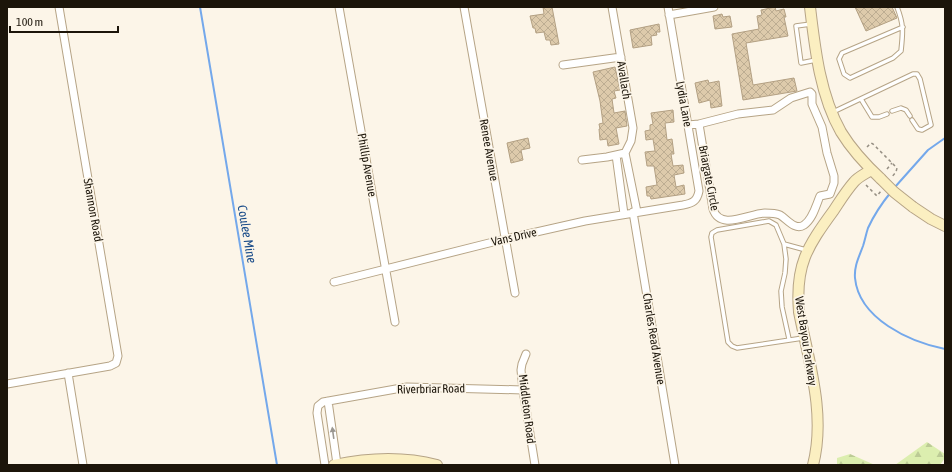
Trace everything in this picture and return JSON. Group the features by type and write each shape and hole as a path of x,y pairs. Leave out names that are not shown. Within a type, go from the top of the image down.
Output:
{"street":[{"name":"Shannon Road","path":"7,384 110,366 116,363 118,356 59,7"},
{"name":"Phillip Avenue","path":"339,7 395,322"},
{"name":"Renee Avenue","path":"464,7 515,293"},
{"name":"Avallach","path":"612,7 633,128 631,141 625,153"},
{"name":"Lydia Lane","path":"668,7 699,191 696,200"},
{"path":"669,15 714,7"},
{"path":"810,7 817,60 825,93 842,132 853,149 871,170 886,179 894,192 913,207 945,226"},
{"path":"563,65 621,57"},
{"path":"688,125 699,124 738,114 773,110 791,98 810,92 813,97 812,104 822,127 827,153 834,176 830,194 820,196 810,219 822,226"},
{"name":"Briargate Circle","path":"699,124 713,209 719,218 727,221 764,213 773,213 783,217 796,226 804,225 810,219"},
{"path":"582,160 625,153 635,212"},
{"path":"616,155 624,214"},
{"name":"West Bayou Parkway","path":"813,465 818,440 818,412 799,312 798,298 800,272 807,251 822,226 854,182 871,170"},
{"name":"Vans Drive","path":"334,282 505,239 585,221 683,205 692,203 696,200"},
{"name":"Charles Read Avenue","path":"635,212 675,465"},
{"name":"Middleton Road","path":"526,354 521,370 535,465"},
{"path":"68,373 83,465"},
{"name":"Riverbriar Road","path":"325,465 317,413 318,406 323,402 407,387 523,390"},
{"path":"328,401 336,465 382,458 428,462 437,465"}],"lane":[{"path":"897,7 903,27 901,51 893,58 850,78 844,74 839,59 842,53 903,27"},
{"path":"812,24 796,26 801,63 817,60"},
{"path":"832,112 913,74 917,74 920,80 931,125 922,130 918,129 912,120"},
{"path":"861,99 872,117 879,117 887,114"},
{"path":"892,112 901,108 906,110 910,116"},
{"path":"789,340 782,307 781,291 786,258 784,244 776,225 770,221 717,230 712,233 711,237 728,342 737,348 789,340 804,337"},
{"path":"784,244 807,251"}],"path":[{"path":"867,147 871,143 874,144 897,168 896,172 886,179"},
{"path":"887,169 892,163"},
{"path":"866,185 877,196 882,190"}],"green space":[{"path":"927,442 945,454 945,458 940,465 895,465"},
{"path":"850,454 875,465 837,465 837,458"}],"building":[{"path":"543,7 552,7 559,44 551,45 550,40 546,40 544,32 536,33 535,28 533,28 530,16 544,14"},
{"path":"775,7 776,11 784,9 788,36 746,43 753,85 794,78 797,91 743,100 732,34 759,29 757,16 762,15 761,10"},
{"path":"855,7 892,7 897,18 866,31"},
{"path":"722,14 723,17 730,16 732,27 715,29 713,16"},
{"path":"659,24 660,32 656,32 657,35 651,36 652,45 633,48 630,30"},
{"path":"615,67 620,90 614,91 616,98 612,99 614,113 625,111 627,126 616,128 619,144 608,146 607,139 600,140 599,124 603,123 600,101 593,72"},
{"path":"708,80 709,83 719,81 722,106 711,108 710,100 699,103 695,83"},
{"path":"673,110 674,122 665,123 667,140 672,139 674,154 671,154 673,166 683,165 684,173 674,175 676,187 684,185 685,194 651,199 650,196 647,196 646,187 657,185 654,166 647,166 645,152 655,151 653,139 646,140 645,131 650,130 650,125 653,124 651,113"},
{"path":"528,138 530,148 521,150 523,160 511,163 507,143"}],"waterway":[{"name":"Coulee Mine","path":"200,7 277,465"},
{"path":"895,187 928,150 945,138"},
{"path":"891,192 878,209 870,223 857,262 855,278 859,293 866,305 876,317 888,326 917,341 945,349"}]}
